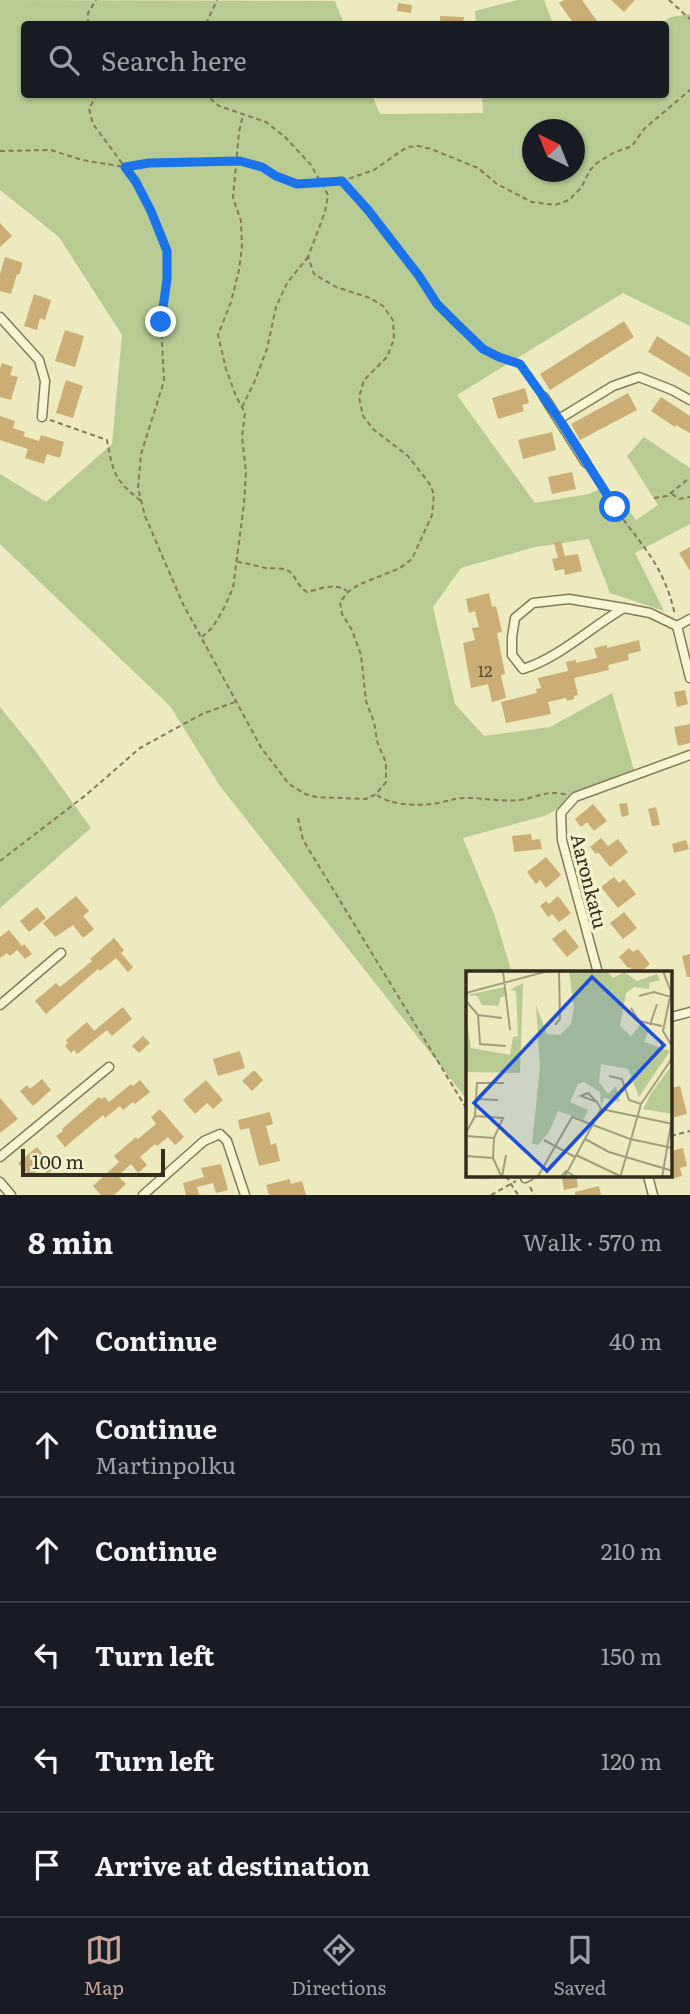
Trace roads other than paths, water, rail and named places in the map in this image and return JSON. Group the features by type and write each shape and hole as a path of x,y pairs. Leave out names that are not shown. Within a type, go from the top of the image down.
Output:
{"street":[{"path":"0,317 39,360 45,381 42,417"},
{"path":"559,419 612,386 639,377 690,400"},
{"path":"544,397 586,463"},
{"path":"624,608 541,663 523,669 512,655 515,618 533,603 569,599 624,608 650,613 677,626"},
{"path":"677,626 690,619"},
{"path":"677,626 690,678"},
{"name":"Aaronkatu","path":"597,971 562,840 561,813 575,797 690,755"},
{"path":"0,1006 61,953"},
{"path":"672,1017 690,1012"},
{"path":"0,1157 109,1067"},
{"path":"144,1195 204,1141 220,1134 227,1141 245,1195"},
{"path":"649,1178 653,1195"},
{"path":"0,1182 11,1195"}]}
